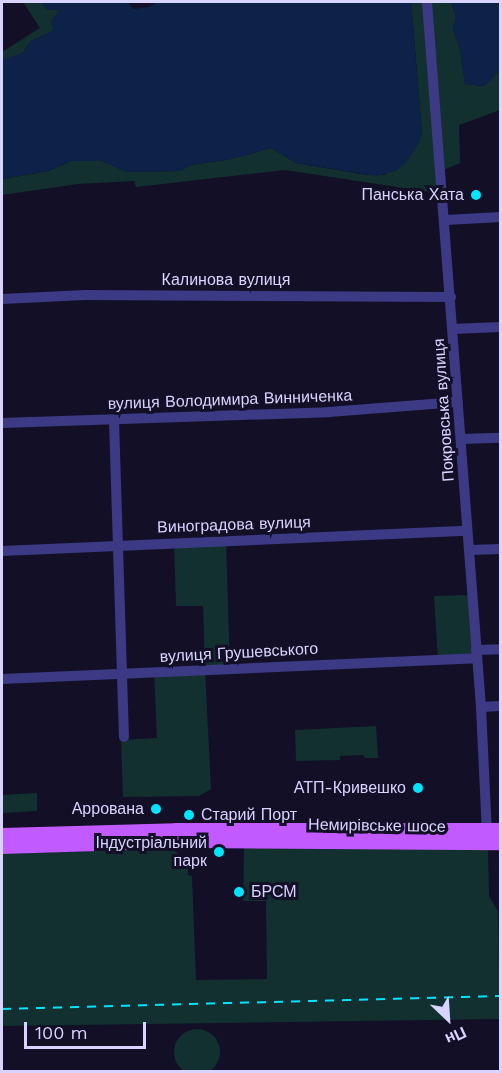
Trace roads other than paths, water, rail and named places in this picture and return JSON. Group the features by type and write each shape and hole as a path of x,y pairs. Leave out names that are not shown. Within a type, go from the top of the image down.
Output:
{"main road":[{"name":"Немирівське шосе","path":"2,835 176,830 492,832"},
{"name":"Немирівське шосе","path":"2,847 492,832"}],"street":[{"name":"Покровська вулиця","path":"427,2 446,220 467,531 492,832"},
{"path":"446,220 501,217"},
{"name":"Калинова вулиця","path":"2,299 96,295 451,297"},
{"path":"453,329 501,327"},
{"name":"вулиця Володимира Винниченка","path":"2,423 329,412 458,402"},
{"path":"114,420 124,737"},
{"path":"462,439 501,438"},
{"name":"Виноградова вулиця","path":"2,551 467,531"},
{"path":"469,550 501,549"},
{"name":"вулиця Грушевського","path":"2,679 477,654 501,649"},
{"path":"481,707 501,706"}],"water":[{"path":"41,2 128,2 133,9 149,7 158,2 411,2 422,132 420,141 405,164 396,171 376,176 296,163 271,148 231,159 191,165 180,171 127,172 102,161 71,161 48,171 2,179 2,60 23,53 31,41 53,31 51,21 60,9 48,10"},
{"path":"451,2 500,2 500,70 484,86 465,84 460,50 453,29 456,18"}],"railway":[{"path":"2,1009 500,996"}],"place":[{"name":"Панська Хата","path":"476,195"},
{"name":"АТП-Кривешко","path":"418,788"},
{"name":"Аррована","path":"156,809"},
{"name":"Старий Порт","path":"189,815"},
{"name":"Індустріальний парк","path":"219,852"},
{"name":"БРСМ","path":"239,892"}]}
